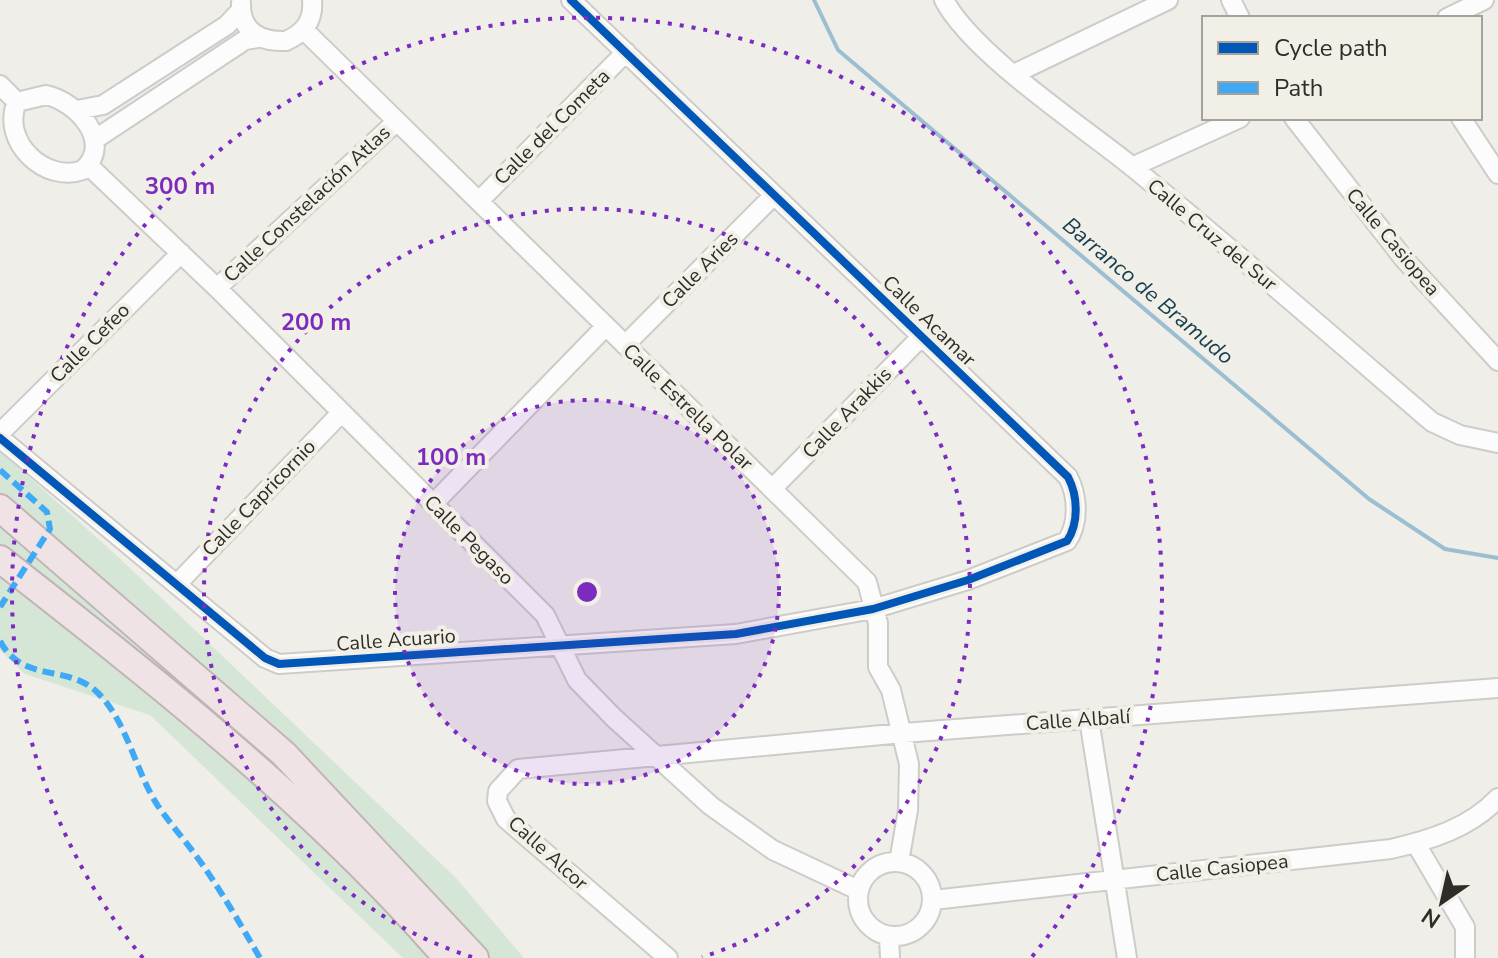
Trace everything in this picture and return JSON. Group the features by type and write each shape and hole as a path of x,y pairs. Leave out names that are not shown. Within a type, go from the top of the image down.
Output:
{"highway":[{"path":"0,508 284,754 475,958"},
{"path":"0,531 181,673 375,849"},
{"path":"0,559 245,758 336,842 447,958"},
{"path":"0,580 45,607 245,758"}],"street":[{"name":"Calle Acamar","path":"571,0 1068,477 1075,490 1075,529 1067,541 968,580 873,609"},
{"name":"Calle Cruz del Sur","path":"944,0 952,14 980,45 1132,167 1432,422 1460,435 1498,443"},
{"path":"1016,73 1168,0"},
{"path":"1451,16 1484,0"},
{"path":"94,140 245,40 286,41 304,30 314,3"},
{"path":"241,5 243,23 258,38"},
{"path":"77,110 103,105 227,25 241,5"},
{"name":"Calle Estrella Polar","path":"304,30 867,582 878,623 878,667 891,690 909,764 908,810 899,862"},
{"name":"Calle del Cometa","path":"479,201 626,52"},
{"path":"0,85 8,113 7,135 21,153 41,169 56,175 71,174 88,165 94,140 89,125 77,110 60,98 27,96 8,113"},
{"path":"1132,167 1236,120"},
{"name":"Calle Casiopea","path":"1296,120 1404,259 1498,361"},
{"path":"1462,120 1498,174"},
{"name":"Calle Constelación Atlas","path":"217,288 397,121"},
{"path":"0,148 21,153"},
{"name":"Calle Pegaso","path":"88,165 217,288 545,615 577,680 660,759 711,806 773,850 858,890"},
{"name":"Calle Aries","path":"625,345 774,195"},
{"name":"Calle Cefeo","path":"0,436 181,253"},
{"path":"433,504 606,326"},
{"name":"Calle Arakkis","path":"772,489 922,336"},
{"name":"Calle Capricornio","path":"177,584 341,413"},
{"name":"Calle Acuario","path":"0,436 265,658 279,664 736,634 873,609"},
{"name":"Calle Albalí","path":"660,759 903,733 1498,688"},
{"path":"1089,719 1127,958"},
{"name":"Calle Alcor","path":"660,759 518,769 498,791 497,801 506,819 668,958"},
{"name":"Calle Casiopea","path":"933,900 1391,849 1416,844 1471,821 1498,798"},
{"path":"1416,844 1465,927 1465,958"},
{"path":"899,862 921,872 933,900 925,921 909,934 889,937 868,926 859,912 858,890 866,874 883,863 899,862"},
{"path":"889,937 890,958"}],"green space":[{"path":"0,451 115,554 455,877 524,958 403,958 150,715 25,674 0,650"}],"waterway":[{"name":"Barranco de Bramudo","path":"814,0 838,50 1369,499 1445,549 1498,558"}],"marked path":[{"path":"0,470 47,512 50,529 0,607"},
{"path":"0,641 21,663 86,684 108,705 158,806 210,875 260,958"}],"cycle path":[{"path":"0,438 265,658 279,664 736,634 873,609 968,580 1067,541 1074,526 1076,509 1068,477 571,0"}]}
